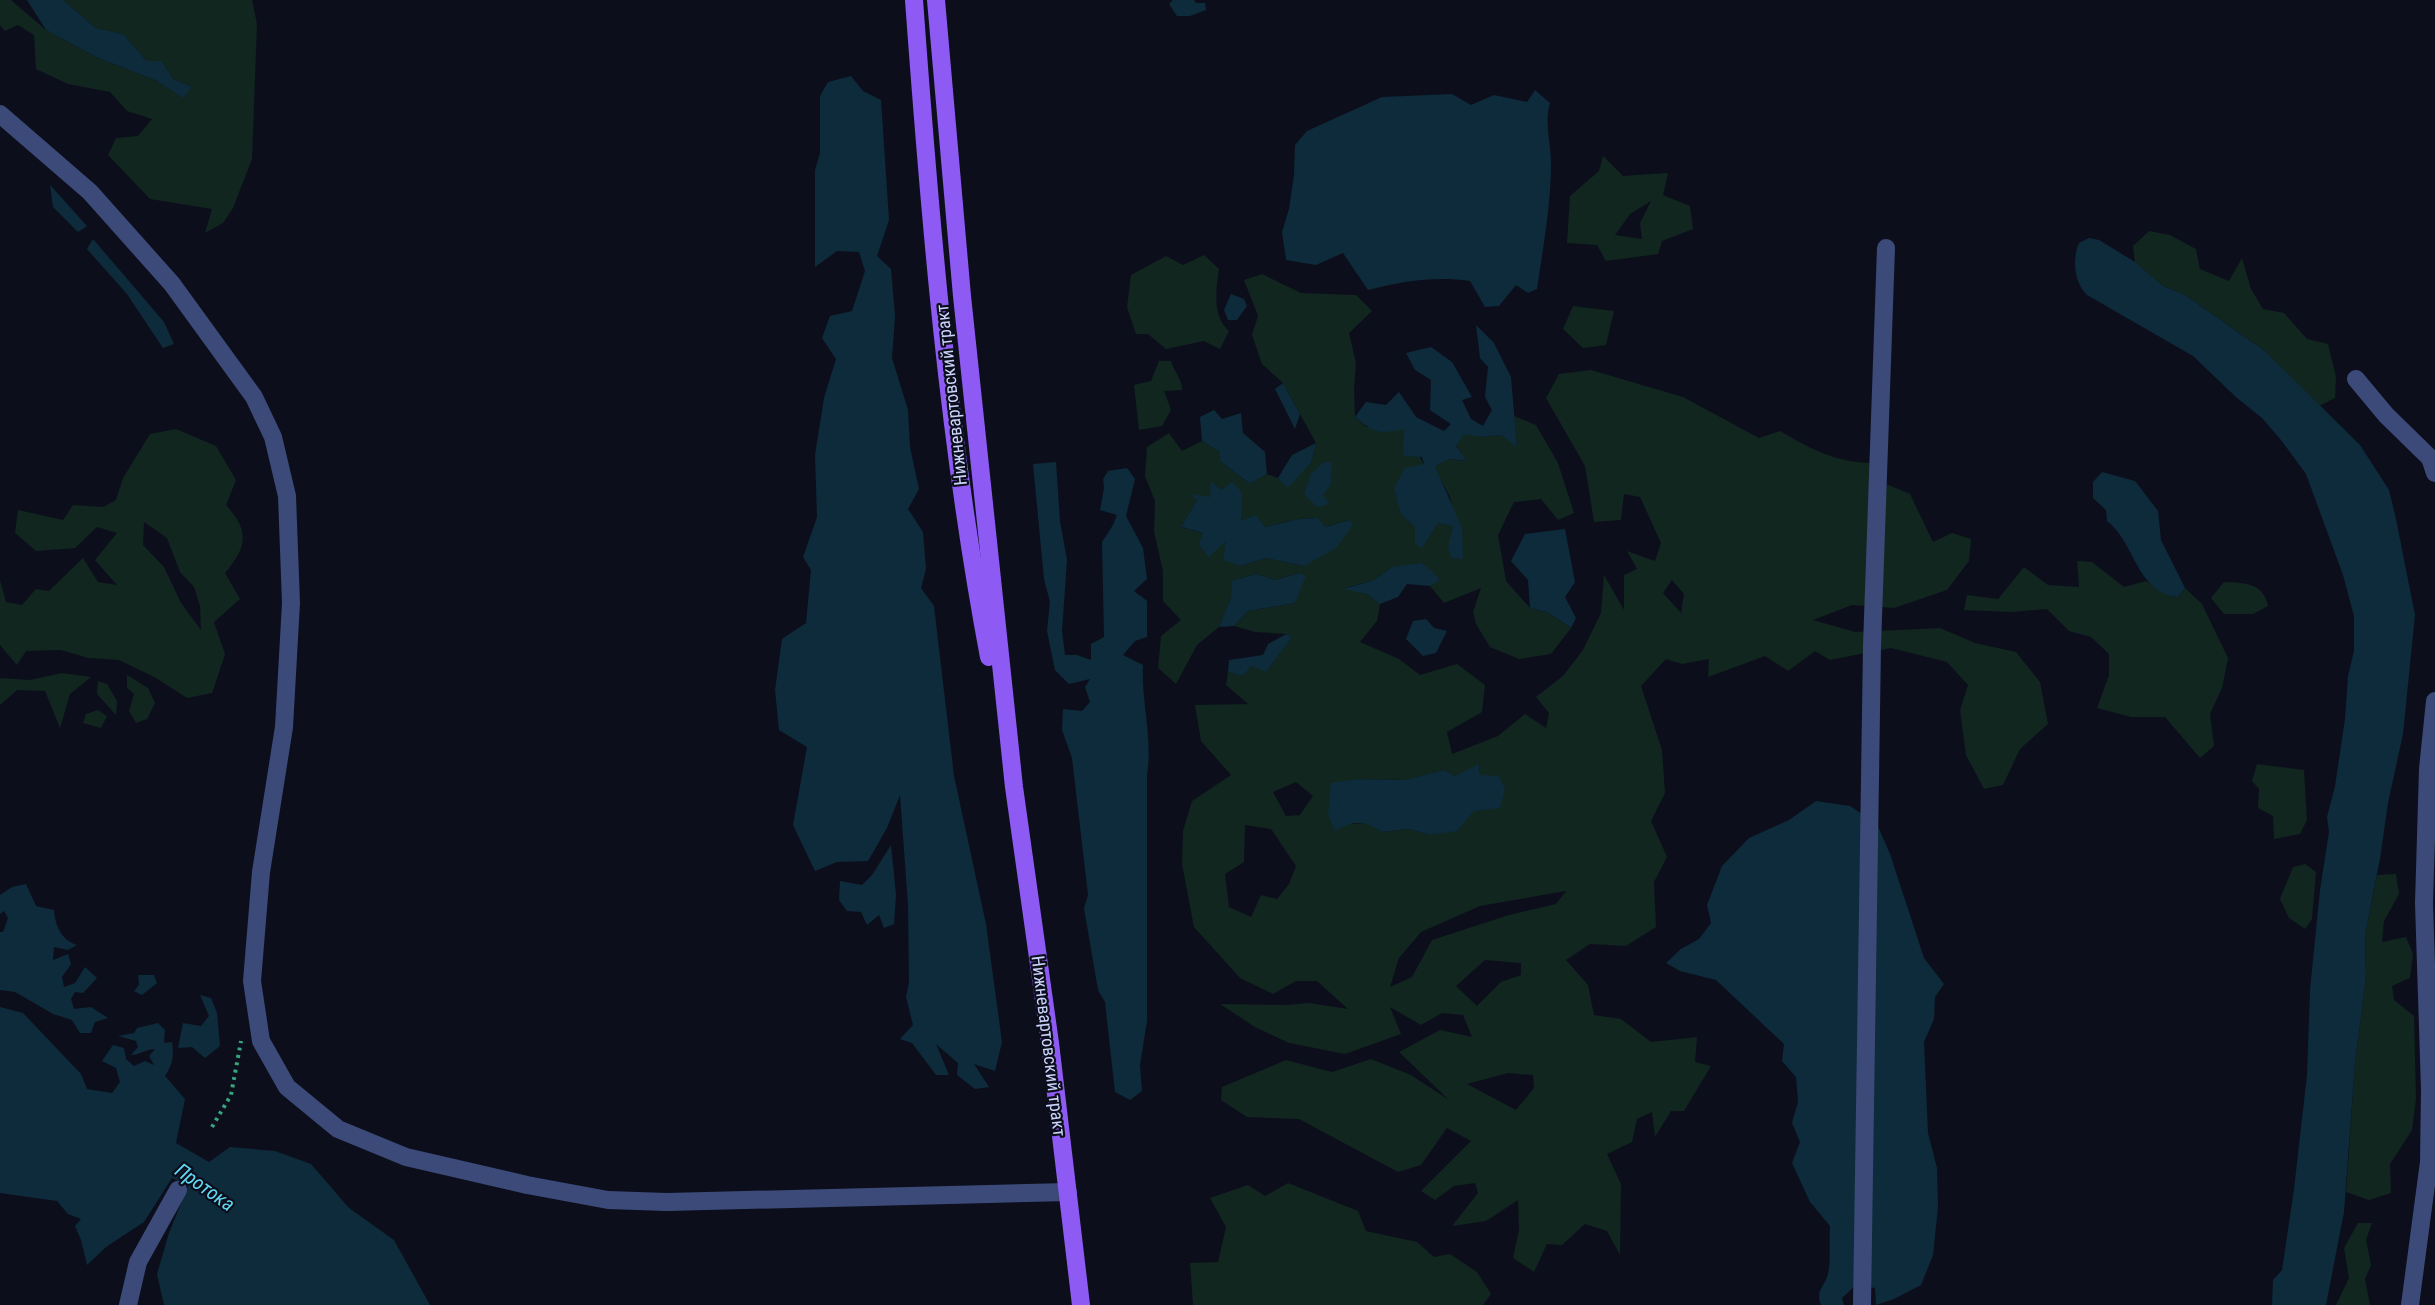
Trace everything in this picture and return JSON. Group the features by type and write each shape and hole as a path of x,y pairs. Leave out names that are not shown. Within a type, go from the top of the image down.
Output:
{"main road":[{"name":"Нижневартовский тракт","path":"914,0 940,298 963,505 1014,787"},
{"name":"Нижневартовский тракт","path":"936,0 962,296 1014,787 1050,1043 1082,1305"},
{"path":"947,133 948,0"}],"street":[{"path":"0,114 90,192 172,284 254,397 273,437 287,496 291,603 284,727 261,872 252,981 261,1041 287,1087 338,1129 406,1157 527,1185 608,1200 667,1202 1068,1192"},
{"path":"1863,1305 1872,646 1887,248"},
{"path":"2356,379 2386,415 2430,458 2435,473"},
{"path":"2410,1305 2429,1162 2430,1089 2424,891 2428,769 2435,701"},
{"path":"128,1305 138,1262 178,1190"}],"path":[{"path":"212,1127 231,1095 242,1038"}],"green space":[{"path":"0,0 11,0 46,30 96,57 157,81 183,97 192,87 173,79 162,61 147,61 123,34 96,28 63,0 252,0 257,24 252,159 233,208 223,223 205,233 212,209 150,199 108,155 116,138 138,136 152,119 127,111 110,92 68,84 36,69 34,35 18,25 5,31 0,25"},
{"path":"1603,156 1623,176 1668,173 1663,195 1690,206 1693,229 1662,241 1658,254 1606,261 1597,245 1567,243 1570,196 1599,171","holes":["1651,201 1640,223 1642,239 1615,235 1630,214"]},
{"path":"2149,231 2170,235 2196,249 2200,269 2229,281 2242,258 2251,289 2263,309 2284,313 2307,339 2328,344 2336,377 2335,398 2319,406 2265,351 2185,295 2163,286 2135,263 2133,246"},
{"path":"1204,255 1219,269 1216,302 1220,318 1229,331 1220,349 1204,341 1166,349 1148,334 1136,334 1127,307 1131,275 1166,256 1183,265"},
{"path":"1262,274 1301,293 1356,295 1372,311 1349,333 1356,363 1355,417 1366,427 1405,428 1424,465 1401,514 1415,527 1422,547 1438,523 1454,526 1463,559 1450,497 1434,466 1450,459 1466,461 1456,445 1464,433 1480,437 1501,435 1517,446 1514,416 1536,425 1558,463 1574,513 1558,520 1541,499 1514,502 1498,535 1506,581 1530,608 1547,612 1571,628 1551,654 1519,659 1490,647 1476,624 1473,612 1481,588 1444,603 1430,586 1439,580 1392,567 1374,580 1345,588 1367,594 1380,604 1377,621 1360,642 1399,659 1420,675 1457,664 1485,685 1482,712 1447,732 1452,754 1498,736 1525,714 1546,728 1549,713 1536,697 1563,676 1583,650 1601,613 1604,575 1624,610 1624,575 1637,569 1627,551 1655,561 1661,543 1640,497 1624,494 1621,520 1594,522 1585,466 1546,398 1559,374 1591,370 1683,397 1759,438 1780,431 1830,456 1856,462 1885,463 1886,484 1910,494 1933,542 1952,533 1971,539 1969,561 1947,590 1894,608 1852,605 1813,620 1855,632 1940,628 1975,643 2016,652 2040,682 2048,724 2020,749 2003,785 1984,789 1966,755 1960,710 1968,685 1947,662 1891,648 1830,660 1815,651 1788,671 1765,656 1708,677 1709,659 1682,664 1666,659 1641,686 1662,750 1665,793 1651,821 1667,857 1654,882 1656,927 1626,946 1590,944 1566,960 1588,985 1594,1015 1621,1019 1651,1042 1697,1037 1695,1062 1711,1066 1684,1111 1671,1111 1655,1137 1652,1112 1637,1119 1632,1142 1607,1154 1621,1184 1620,1255 1607,1231 1585,1224 1562,1245 1547,1244 1534,1272 1513,1258 1519,1230 1518,1200 1486,1221 1452,1226 1478,1193 1475,1183 1454,1186 1435,1200 1421,1191 1471,1141 1447,1128 1421,1165 1398,1172 1299,1119 1247,1117 1221,1100 1222,1087 1286,1060 1332,1072 1371,1059 1411,1075 1449,1100 1399,1052 1440,1030 1472,1037 1463,1015 1442,1013 1421,1025 1390,1007 1401,1034 1345,1054 1289,1043 1255,1027 1220,1004 1309,1003 1348,1009 1317,981 1296,981 1273,994 1240,978 1194,927 1182,864 1183,831 1192,801 1231,775 1201,741 1195,705 1248,704 1226,685 1228,672 1243,676 1252,666 1292,637 1286,634 1255,632 1234,626 1248,611 1295,603 1300,573 1275,580 1256,574 1233,581 1231,597 1219,627 1197,645 1176,684 1158,668 1161,636 1181,620 1163,601 1163,571 1154,532 1155,501 1145,476 1147,447 1169,433 1182,451 1202,441 1220,452 1220,461 1250,484 1267,474 1278,478 1288,487 1311,463 1316,443 1283,383 1262,364 1252,335 1258,316 1244,280","holes":["1221,490 1241,521 1265,527 1299,519 1318,518 1326,527 1348,520 1304,566 1265,558 1241,566 1227,540 1181,527 1197,500 1211,497","1672,580 1684,594 1681,613 1663,593","1479,765 1480,776 1429,835 1409,829 1381,832 1368,823 1348,824 1359,779 1406,780 1444,770 1455,776","1296,782 1313,796 1300,815 1286,816 1273,792","1245,825 1271,829 1296,866 1289,884 1277,899 1261,895 1251,917 1229,907 1225,874 1244,862","1566,891 1556,904 1509,915 1432,940 1412,977 1390,987 1399,958 1421,932 1480,906","1485,960 1521,963 1521,975 1501,982 1477,1006 1456,986","1508,1073 1533,1075 1534,1088 1516,1110 1467,1084"]},
{"path":"1573,306 1614,311 1606,345 1583,348 1563,329"},
{"path":"1159,361 1171,361 1181,382 1182,390 1164,391 1171,410 1162,426 1139,430 1134,385 1151,381"},
{"path":"176,429 216,446 236,480 226,505 239,523 243,539 238,555 225,573 240,599 214,622 225,654 212,693 187,698 156,678 119,660 88,658 61,650 26,651 17,665 0,645 0,580 6,602 22,605 36,589 49,591 83,558 98,582 117,585 95,560 117,533 97,527 75,548 36,551 15,533 18,510 63,520 73,505 103,507 116,500 123,478 150,434","holes":["144,522 167,538 180,572 194,587 200,606 201,630 181,603 164,567 143,545"]},
{"path":"2077,561 2092,562 2124,587 2146,581 2170,596 2178,597 2185,588 2202,604 2228,658 2222,688 2210,714 2214,746 2200,758 2165,717 2131,717 2097,708 2109,675 2109,654 2091,637 2069,631 2047,609 2012,612 1964,610 1967,595 1998,599 2024,567 2048,585 2079,587"},
{"path":"2224,582 2252,585 2262,592 2268,606 2253,614 2224,614 2211,598"},
{"path":"62,673 91,677 70,694 60,728 45,691 17,690 0,705 0,678 30,680"},
{"path":"127,675 148,688 155,703 147,719 136,723 129,711 134,694 127,688"},
{"path":"98,681 107,684 117,701 116,715 97,694"},
{"path":"98,710 107,716 101,728 83,723 86,714"},
{"path":"2257,764 2304,770 2307,820 2300,834 2274,839 2273,816 2258,808 2259,789 2252,781"},
{"path":"2305,864 2316,872 2312,919 2305,929 2289,918 2280,899 2293,867"},
{"path":"2396,874 2399,894 2384,921 2382,942 2406,937 2413,954 2410,978 2392,986 2394,1000 2414,1016 2416,1099 2412,1130 2390,1164 2391,1193 2369,1200 2346,1192 2355,1064 2366,977 2365,935 2377,875"},
{"path":"1288,1183 1358,1211 1366,1231 1417,1242 1434,1257 1450,1254 1477,1272 1491,1294 1483,1305 1193,1305 1190,1263 1218,1262 1226,1227 1210,1198 1248,1185 1265,1196"},
{"path":"2358,1223 2372,1223 2366,1240 2371,1265 2365,1279 2370,1305 2336,1305 2349,1278 2344,1248"}],"water":[{"path":"27,0 63,0 96,28 123,34 147,61 162,61 173,79 192,87 183,98 157,81 96,57 46,30"},
{"path":"1173,0 1194,0 1196,3 1205,3 1206,10 1190,16 1177,16 1169,4"},
{"path":"851,76 863,91 881,100 889,220 877,256 891,269 895,316 892,358 908,410 910,447 919,489 908,509 923,532 926,569 921,588 934,606 954,776 986,924 1002,1042 995,1071 974,1064 989,1087 975,1089 957,1075 958,1063 936,1044 949,1075 936,1075 912,1043 900,1039 913,1025 906,997 909,982 908,905 900,795 887,828 868,861 837,862 815,871 793,825 807,747 779,730 775,690 782,639 806,623 811,570 803,557 817,517 815,455 824,398 836,359 822,338 830,316 852,311 865,271 859,252 837,251 815,267 815,170 820,153 820,96 828,82"},
{"path":"1535,90 1550,103 1548,126 1551,163 1548,211 1537,289 1528,293 1516,285 1499,306 1485,307 1470,281 1419,280 1368,290 1343,253 1316,265 1286,260 1282,232 1289,209 1294,175 1295,145 1307,131 1382,97 1452,94 1471,105 1494,95 1527,102"},
{"path":"50,185 87,226 78,232 53,207"},
{"path":"2089,238 2099,240 2135,262 2163,286 2185,295 2265,351 2360,445 2389,490 2396,519 2415,615 2403,734 2388,803 2365,935 2366,977 2355,1064 2344,1212 2326,1305 2272,1305 2273,1280 2282,1270 2294,1189 2307,1075 2310,990 2320,890 2329,832 2327,817 2335,786 2345,719 2348,676 2354,651 2354,616 2343,575 2306,474 2262,418 2237,398 2193,356 2087,295 2079,284 2075,256 2079,243"},
{"path":"93,239 164,322 174,344 163,348 127,294 87,249"},
{"path":"1231,294 1244,299 1247,306 1237,320 1228,320 1224,310"},
{"path":"1476,325 1494,343 1511,377 1517,447 1501,435 1480,437 1464,434 1456,446 1467,461 1450,459 1435,466 1462,528 1463,559 1452,558 1448,547 1453,526 1438,523 1422,548 1415,544 1415,527 1401,514 1394,488 1405,468 1424,464 1422,457 1403,456 1404,429 1389,432 1373,430 1355,417 1366,402 1386,405 1399,392 1416,417 1444,431 1451,424 1430,410 1431,380 1415,370 1406,353 1431,347 1452,362 1472,397 1462,400 1471,419 1483,426 1492,410 1485,397 1488,367 1480,358"},
{"path":"1283,383 1300,414 1295,429 1275,389"},
{"path":"1214,410 1222,419 1241,413 1243,433 1265,452 1267,474 1250,484 1220,461 1220,452 1202,441 1200,417"},
{"path":"1316,443 1311,463 1288,488 1278,478 1292,455"},
{"path":"1056,462 1060,521 1067,560 1062,631 1065,655 1077,655 1091,660 1091,644 1104,637 1102,542 1117,515 1100,510 1104,488 1103,479 1108,471 1127,468 1135,479 1126,516 1143,548 1147,579 1134,591 1147,601 1147,637 1135,641 1123,655 1143,665 1149,748 1147,775 1147,1021 1140,1065 1142,1091 1130,1100 1115,1092 1105,1002 1098,990 1084,908 1088,895 1072,758 1062,730 1063,709 1082,711 1090,702 1085,687 1090,679 1069,684 1055,670 1047,631 1050,602 1044,579 1033,464"},
{"path":"1324,462 1332,463 1331,484 1323,495 1330,504 1317,507 1304,494 1311,474"},
{"path":"2102,472 2135,481 2158,511 2161,540 2185,588 2178,597 2164,594 2145,577 2124,541 2107,521 2106,510 2093,498 2093,482"},
{"path":"1211,481 1221,490 1232,482 1242,492 1241,521 1256,515 1265,527 1299,519 1318,518 1326,527 1349,520 1353,525 1336,548 1304,566 1265,558 1241,566 1223,560 1226,541 1209,557 1199,545 1203,533 1181,527 1197,500 1189,494 1210,497"},
{"path":"1565,529 1575,582 1565,597 1576,618 1571,628 1547,612 1530,608 1528,580 1511,561 1525,534"},
{"path":"1421,563 1440,580 1430,586 1407,584 1398,597 1380,604 1367,594 1343,589 1374,580 1392,567"},
{"path":"1300,573 1306,576 1295,603 1248,611 1234,626 1219,627 1231,597 1232,581 1256,574 1275,580"},
{"path":"1426,619 1434,628 1447,631 1436,653 1423,656 1406,639 1413,621"},
{"path":"1286,634 1292,637 1266,672 1252,666 1243,676 1228,672 1229,660 1263,655 1268,644"},
{"path":"1479,764 1480,775 1499,776 1505,789 1500,808 1474,811 1457,831 1429,835 1409,829 1381,832 1363,823 1353,823 1335,831 1328,814 1331,783 1359,779 1405,780 1444,770 1455,776"},
{"path":"1816,801 1850,806 1877,824 1890,854 1924,958 1944,984 1935,997 1934,1019 1924,1042 1928,1133 1937,1168 1938,1207 1933,1255 1921,1285 1894,1299 1876,1305 1875,1288 1856,1285 1842,1298 1844,1305 1821,1305 1819,1300 1829,1269 1830,1226 1810,1202 1792,1163 1800,1142 1792,1123 1798,1102 1796,1077 1782,1061 1784,1044 1716,980 1680,971 1666,963 1681,949 1699,939 1711,923 1707,905 1722,866 1749,838 1789,820"},
{"path":"891,845 896,895 894,924 884,928 879,915 867,925 861,912 847,911 839,900 840,881 862,885 872,875"},
{"path":"26,884 36,906 54,910 63,936 77,945 68,950 54,947 53,960 68,954 71,964 62,977 64,987 75,983 85,967 97,978 83,993 75,992 71,999 74,1009 91,1007 108,1018 95,1022 91,1033 80,1033 72,1020 53,1014 15,992 0,990 0,932 3,932 8,918 4,911 0,914 0,895 12,887"},
{"path":"138,975 154,975 157,983 142,995 134,991 139,985"},
{"path":"200,995 211,998 217,1013 220,1046 205,1058 192,1047 178,1048 183,1023 201,1026 209,1016"},
{"name":"Протока","path":"0,1007 23,1013 81,1074 87,1089 112,1093 120,1082 116,1068 102,1061 113,1045 124,1048 126,1059 134,1066 145,1061 154,1065 149,1056 155,1049 131,1055 138,1047 136,1041 118,1036 134,1033 137,1028 158,1023 165,1030 164,1043 172,1042 172,1060 165,1076 185,1099 176,1143 209,1162 230,1147 275,1151 311,1164 349,1208 394,1240 430,1305 164,1305 157,1274 169,1233 188,1186 172,1178 144,1222 106,1247 87,1265 75,1226 81,1219 68,1214 57,1201 0,1193"}]}
